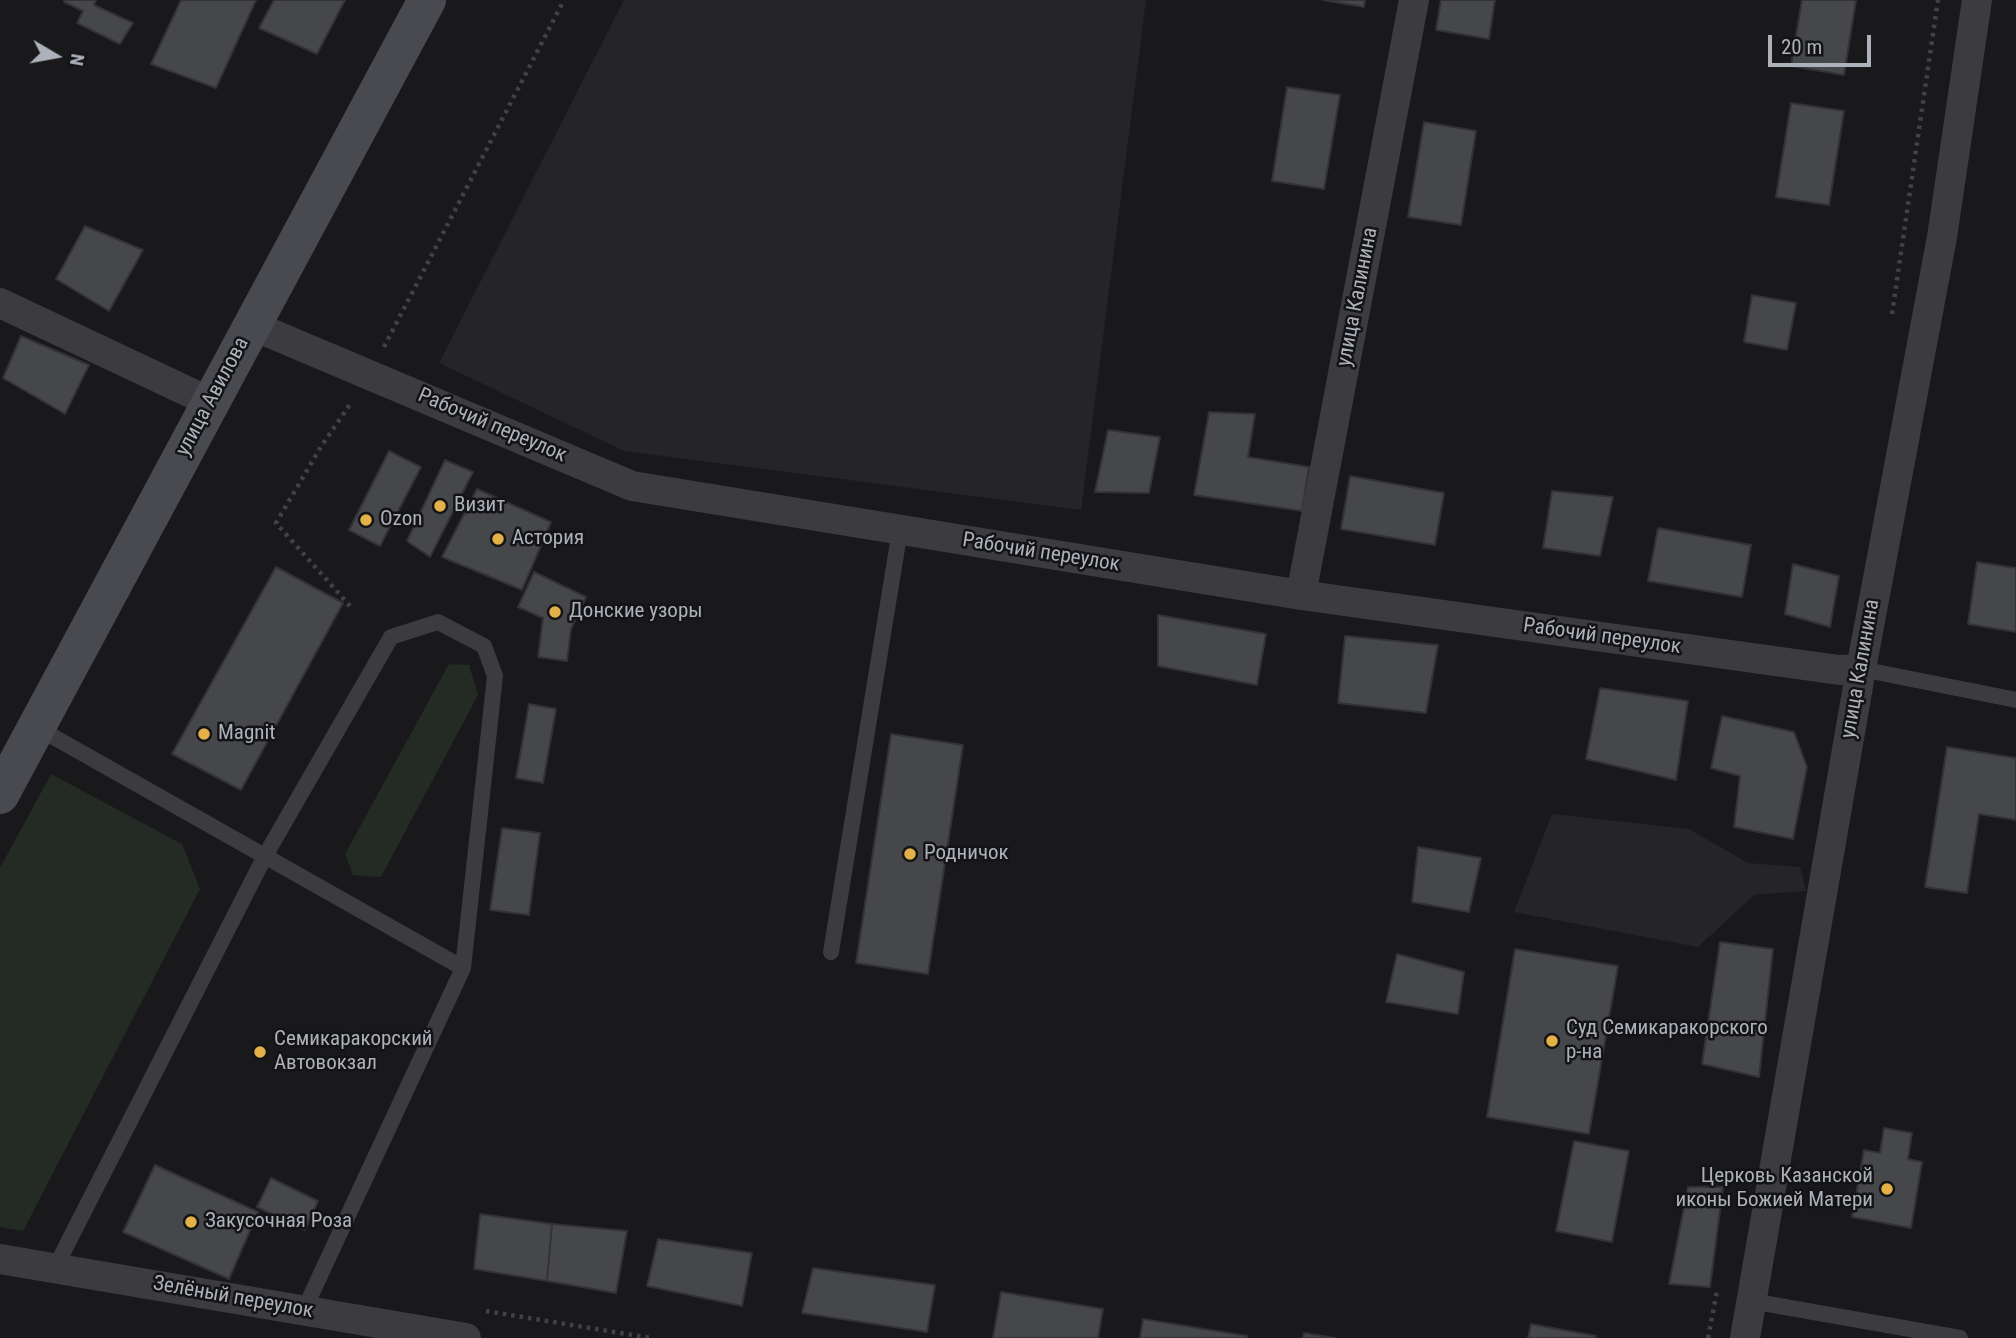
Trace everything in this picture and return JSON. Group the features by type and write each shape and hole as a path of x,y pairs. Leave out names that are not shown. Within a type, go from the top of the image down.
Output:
{"main road":[{"name":"улица Авилова","path":"0,795 427,0"}],"street":[{"name":"улица Калинина","path":"1301,595 1414,0"},
{"name":"улица Калинина","path":"1745,1338 1861,669 1942,237 1977,0"},
{"path":"0,303 210,402"},
{"name":"Рабочий переулок","path":"251,324 632,486 1301,595 1839,670 1861,669"},
{"name":"Зелёный переулок","path":"0,1259 466,1338"}],"lane":[{"path":"831,952 900,530"},
{"path":"55,1268 265,856 391,637 438,622 484,646 495,676 463,968 304,1310"},
{"path":"1861,669 2016,700"},
{"path":"36,727 463,968"},
{"path":"1751,1301 1960,1338"}],"path":[{"path":"350,606 276,523 322,446 370,374 564,0"}],"shaded area":[{"path":"624,0 1146,0 1081,510 624,451 439,363"},
{"path":"449,664 469,665 478,695 381,877 353,875 345,854"},
{"path":"51,774 182,844 200,889 23,1231 0,1227 0,868"},
{"path":"1552,814 1689,829 1748,863 1800,867 1806,891 1754,895 1698,947 1514,912"}],"building":[{"path":"64,0 96,0 94,5 133,23 120,44 77,23 83,11"},
{"path":"181,0 256,0 216,88 151,64"},
{"path":"274,0 345,0 317,54 259,28"},
{"path":"1323,0 1365,0 1364,7"},
{"path":"1441,0 1495,0 1489,39 1436,30"},
{"path":"1802,0 1856,0 1844,75 1791,66"},
{"path":"1287,87 1340,95 1324,189 1272,181"},
{"path":"1791,103 1844,111 1829,205 1776,197"},
{"path":"1424,122 1476,131 1461,225 1408,217"},
{"path":"85,226 143,250 109,311 56,279"},
{"path":"1752,295 1796,303 1787,350 1744,342"},
{"path":"21,336 89,365 65,414 3,378"},
{"path":"1209,412 1255,414 1248,457 1309,467 1302,511 1194,495"},
{"path":"1108,430 1160,437 1149,493 1095,492"},
{"path":"389,451 421,467 380,546 349,530"},
{"name":"Визит","path":"445,460 473,472 430,557 407,541"},
{"path":"1350,476 1444,493 1435,545 1341,529"},
{"name":"Астория","path":"477,489 551,522 522,590 442,557"},
{"path":"1552,491 1613,497 1600,556 1543,548"},
{"path":"1658,528 1751,545 1742,597 1648,581"},
{"path":"1977,562 2016,568 2016,632 1968,624"},
{"path":"1793,564 1839,576 1830,627 1785,614"},
{"path":"276,567 343,603 241,790 172,754"},
{"name":"Донские узоры","path":"534,572 586,597 571,629 567,661 538,657 543,618 518,607"},
{"path":"1158,615 1266,634 1257,685 1158,666"},
{"path":"1345,636 1438,645 1426,713 1338,703"},
{"path":"1600,688 1688,701 1676,780 1586,759"},
{"path":"529,704 556,709 543,783 516,778"},
{"path":"1722,716 1794,732 1807,767 1793,839 1734,827 1740,776 1711,768"},
{"name":"Родничок","path":"891,734 963,745 928,974 856,963"},
{"path":"1947,747 2016,758 2016,820 1979,814 1967,893 1925,887"},
{"path":"502,828 540,833 529,915 490,910"},
{"path":"1418,847 1481,858 1469,912 1412,902"},
{"path":"1720,942 1773,949 1759,1077 1702,1064"},
{"name":"Суд Семикаракорского р-на","path":"1515,949 1618,966 1589,1134 1487,1117"},
{"path":"1397,954 1464,972 1458,1014 1386,1002"},
{"name":"Церковь Казанской иконы Божией Матери","path":"1884,1128 1912,1133 1908,1159 1922,1162 1911,1228 1852,1217 1864,1150 1880,1153"},
{"path":"1574,1141 1629,1151 1612,1242 1556,1231"},
{"name":"Закусочная Роза","path":"155,1165 258,1212 229,1279 123,1232"},
{"path":"271,1178 318,1201 305,1230 257,1207"},
{"path":"1688,1187 1723,1187 1710,1287 1669,1284"},
{"path":"480,1214 552,1224 547,1281 474,1269"},
{"path":"552,1224 627,1231 616,1293 547,1281"},
{"path":"658,1239 752,1253 742,1306 647,1286"},
{"path":"813,1268 935,1285 927,1332 802,1313"},
{"path":"1001,1292 1103,1309 1098,1338 993,1338"},
{"path":"1143,1319 1247,1336 1247,1338 1140,1338"},
{"path":"1531,1324 1596,1336 1528,1338"},
{"path":"1304,1333 1335,1338 1303,1338"}],"place":[{"name":"Визит","path":"440,506"},
{"name":"Ozon","path":"366,520"},
{"name":"Астория","path":"498,539"},
{"name":"Донские узоры","path":"555,612"},
{"name":"Magnit","path":"204,734"},
{"name":"Родничок","path":"910,854"},
{"name":"Суд Семикаракорского р-на","path":"1552,1041"},
{"name":"Семикаракорский Автовокзал","path":"260,1052"},
{"name":"Церковь Казанской иконы Божией Матери","path":"1887,1189"},
{"name":"Закусочная Роза","path":"191,1222"}]}
